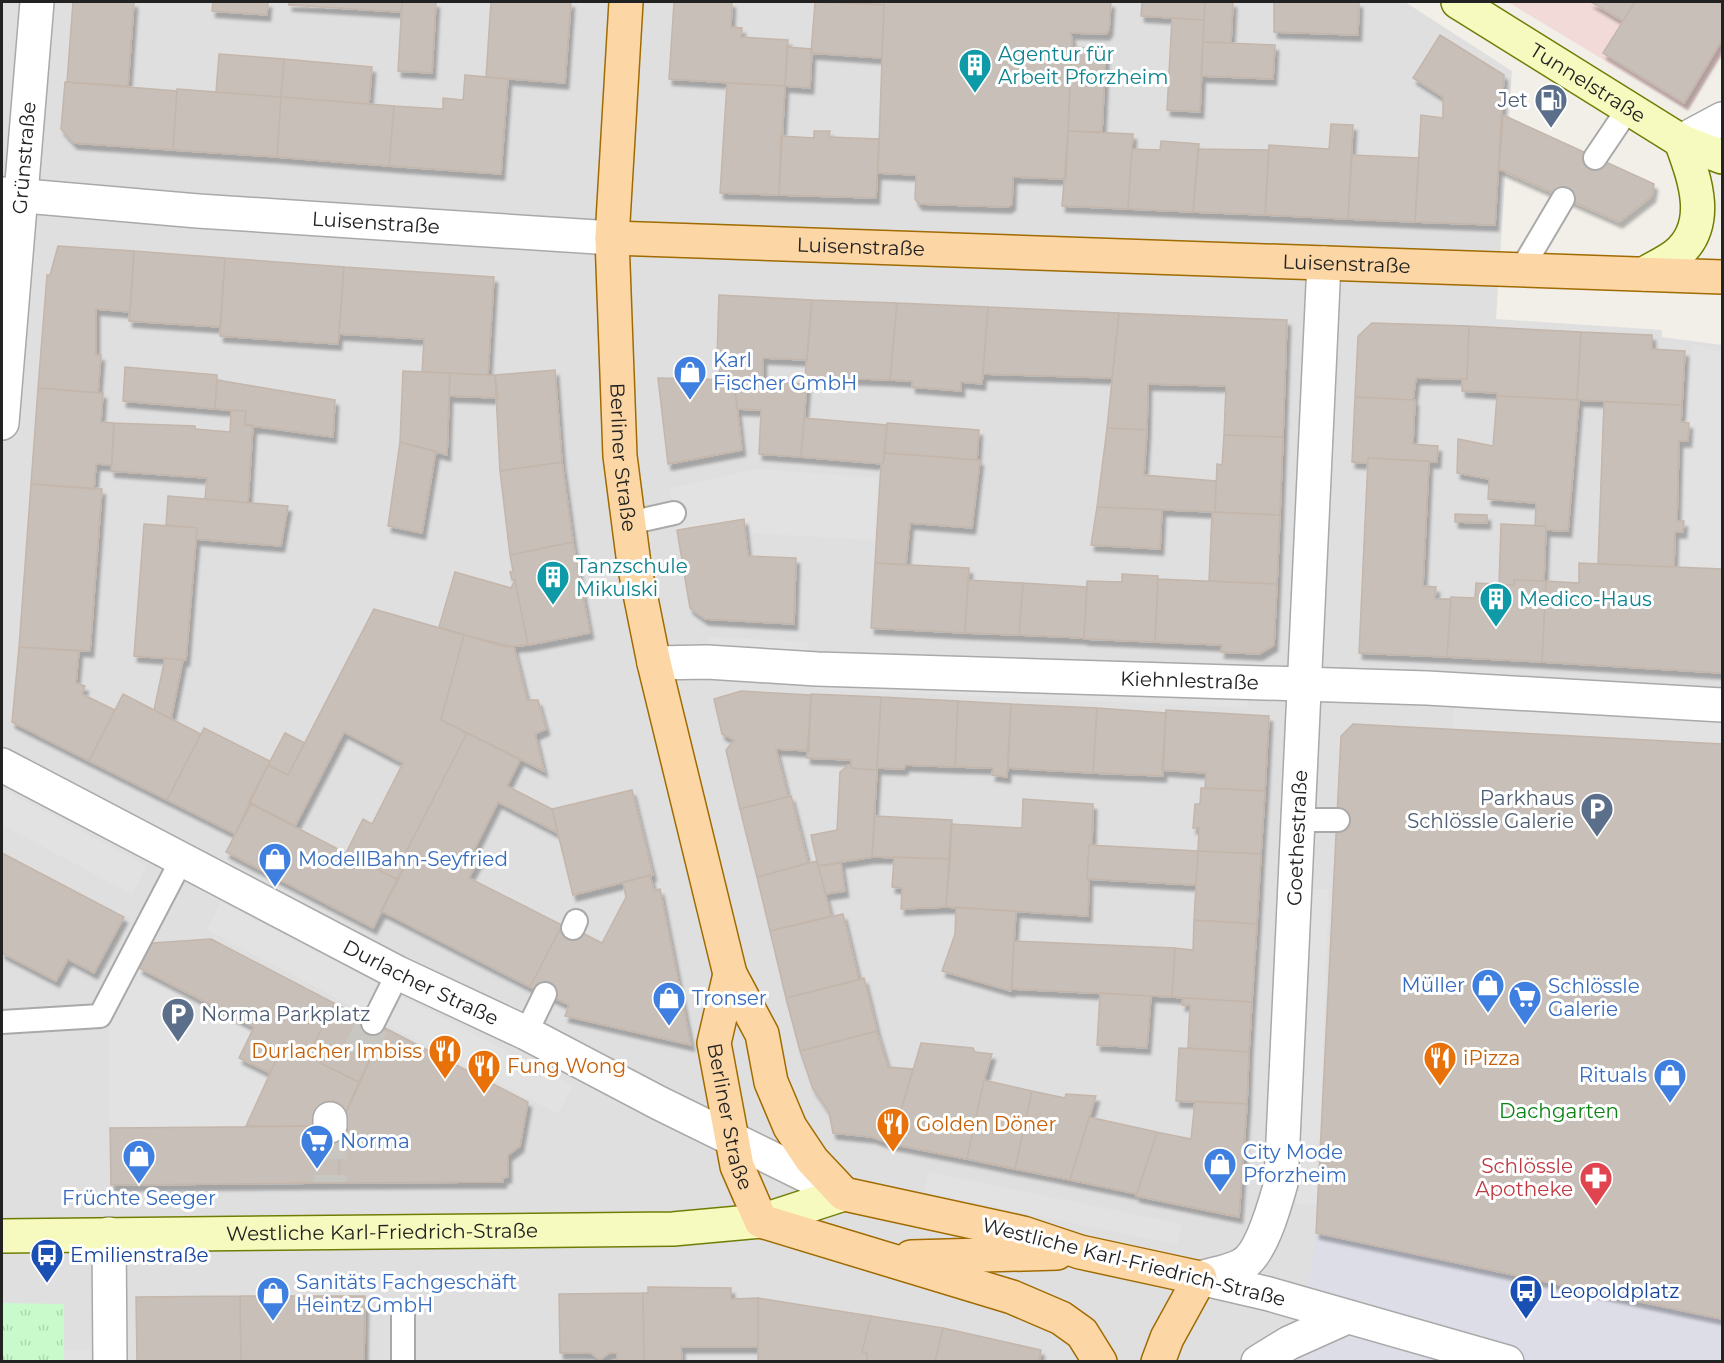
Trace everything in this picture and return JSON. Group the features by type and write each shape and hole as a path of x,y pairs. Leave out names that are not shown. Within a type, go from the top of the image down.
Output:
{"main road":[{"name":"Berliner Straße","path":"626,2 612,237 620,456 629,523 654,663 730,974 762,1034 771,1082 790,1127 812,1160 844,1194"},
{"name":"Tunnelstraße","path":"1458,2 1681,141 1722,157"},
{"path":"1644,274 1678,254 1694,229 1697,186 1681,141"},
{"name":"Luisenstraße","path":"612,237 1722,277"},
{"name":"Berliner Straße","path":"730,974 714,1043 730,1138 745,1189 761,1221"},
{"name":"Westliche Karl-Friedrich-Straße","path":"2,1236 642,1230 761,1221 844,1194 1023,1233 1080,1252 1200,1278"},
{"name":"Westliche Karl-Friedrich-Straße","path":"761,1221 1012,1298 1061,1318 1082,1333 1100,1362"},
{"path":"882,1258 1080,1252"},
{"path":"1158,1362 1167,1338 1200,1278"}],"street":[{"name":"Grünstraße","path":"2,423 12,195 37,2"},
{"path":"1681,141 1722,119"},
{"name":"Luisenstraße","path":"12,195 198,211 612,237"},
{"name":"Goethestraße","path":"1200,1278 1243,1265 1260,1243 1270,1222 1281,1184 1300,820 1323,263"},
{"name":"Kiehnlestraße","path":"654,663 707,662 817,669 1455,689 1722,705"},
{"name":"Durlacher Straße","path":"2,765 398,973 526,1033 844,1194"},
{"path":"109,1234 110,1362"},
{"name":"Westliche Karl-Friedrich-Straße","path":"1200,1278 1507,1362"},
{"path":"1258,1362 1289,1343 1347,1317"}],"lane":[{"path":"1595,158 1628,109"},
{"path":"1521,270 1563,199"},
{"path":"629,523 674,513"},
{"path":"1300,820 1338,820"},
{"path":"2,1022 100,1016 182,859"},
{"path":"373,1023 398,973"},
{"path":"526,1033 545,994"},
{"path":"403,1313 403,1362"}],"shaded area":[{"path":"2,2 1405,2 1512,71 1496,319 1662,330 1662,337 1722,345 1722,1361 2,1362"},
{"path":"1508,2 1722,2 1722,55 1688,111"},
{"path":"1692,344 1722,352 1722,569 1674,567"},
{"path":"757,469 878,478 874,540 751,533 743,519 677,530 670,488"},
{"path":"709,637 808,642 807,668 707,662"},
{"path":"817,669 1248,682 1247,708 816,689"},
{"path":"1455,689 1722,705 1722,743 1453,731"},
{"path":"2,789 147,866 132,894 2,825"},
{"path":"1308,889 1329,889 1317,1205 1296,1204"},
{"path":"221,902 573,1086 558,1114 207,930"},
{"name":"Norma Parkplatz","path":"139,968 254,1027 270,1073 246,1126 110,1128 109,1027"},
{"path":"929,1172 1182,1224 1177,1245 924,1192"},
{"name":"Leopoldplatz","path":"1316,1233 1722,1319 1722,1361 1298,1362"},
{"path":"64,1350 90,1350 91,1361 64,1361"}],"green space":[{"path":"2,1303 64,1304 64,1361 2,1361"}],"building":[{"path":"73,2 134,2 128,86 67,82"},
{"path":"213,2 268,2 267,15 212,11"},
{"path":"289,2 402,2 401,12 289,5"},
{"path":"402,2 436,2 432,73 398,71"},
{"path":"491,2 571,2 565,83 486,77"},
{"path":"674,2 732,2 731,27 742,28 741,37 788,40 785,86 669,79"},
{"path":"815,2 884,5 882,58 811,53"},
{"path":"884,2 884,5 856,3"},
{"name":"Agentur für Arbeit Pforzheim","path":"884,2 1111,2 1109,30 1106,34 1070,33 1072,38 1066,179 1013,177 1012,204 1008,207 919,204 915,199 916,175 878,173"},
{"path":"1142,2 1205,2 1204,20 1141,16"},
{"path":"1205,2 1233,2 1231,43 1203,42"},
{"path":"1274,2 1359,2 1358,35 1274,32"},
{"path":"1591,2 1635,2 1623,21"},
{"path":"1635,2 1722,2 1722,40 1684,103 1603,53"},
{"path":"1172,18 1204,20 1200,112 1167,110"},
{"path":"1440,35 1504,75 1495,225 1415,222 1421,115 1443,118 1443,97 1413,78"},
{"path":"1203,42 1275,45 1273,79 1201,76"},
{"path":"787,47 812,49 810,88 785,86"},
{"path":"1072,47 1106,49 1102,132 1068,131"},
{"path":"219,54 284,59 281,97 216,92"},
{"path":"284,59 372,67 369,104 281,97"},
{"path":"465,75 508,79 501,174 389,166 394,106 443,109 443,98 463,100"},
{"path":"65,82 177,91 173,150 74,143 61,129"},
{"path":"727,83 785,86 779,195 720,193"},
{"path":"177,89 281,97 277,157 173,150"},
{"path":"281,97 394,106 389,166 277,157"},
{"path":"1503,115 1654,184 1652,196 1619,222 1499,169"},
{"path":"1331,124 1353,125 1348,219 1265,215 1269,145 1329,149"},
{"path":"814,131 830,131 829,137 879,139 876,198 779,195 781,136 814,138"},
{"path":"1068,131 1133,134 1128,209 1062,206"},
{"path":"1161,141 1199,144 1193,212 1128,209 1132,149 1160,150"},
{"path":"1198,149 1269,150 1265,215 1193,212"},
{"path":"1352,155 1419,158 1415,222 1348,219"},
{"path":"58,246 134,251 130,312 96,309 96,355 101,355 98,393 38,388 47,275 50,275"},
{"path":"134,251 225,258 220,327 129,321"},
{"path":"225,258 344,267 338,344 220,336"},
{"path":"344,267 494,277 488,375 422,372 424,339 339,334"},
{"path":"719,295 812,300 807,360 763,358 763,381 719,379 720,357 717,357"},
{"path":"812,300 897,303 890,380 805,377"},
{"path":"897,303 988,307 982,384 961,382 961,391 912,387 912,381 890,380"},
{"path":"988,307 1119,313 1112,378 983,374"},
{"path":"1119,313 1287,320 1283,437 1224,435 1226,386 1148,384 1147,430 1107,428"},
{"path":"1372,323 1469,326 1467,379 1416,378 1413,400 1355,397 1358,336"},
{"path":"1469,326 1581,332 1577,400 1497,396 1497,393 1462,391 1462,379 1467,379"},
{"path":"1581,332 1652,335 1652,349 1685,351 1682,405 1577,400"},
{"path":"125,367 217,375 215,409 123,401"},
{"path":"555,370 562,462 500,471 495,375"},
{"path":"403,371 450,373 447,455 400,442"},
{"path":"450,373 495,375 498,398 449,396"},
{"path":"658,378 734,380 742,450 668,464"},
{"path":"217,380 335,400 333,437 245,425 246,411 215,409"},
{"path":"734,380 807,384 801,457 759,454 761,410 737,409"},
{"path":"38,388 103,393 101,422 114,423 112,465 96,464 94,489 31,484"},
{"path":"1497,396 1579,400 1568,531 1546,530 1546,526 1535,526 1536,503 1488,499 1489,479 1457,473 1458,439 1493,446"},
{"path":"1355,397 1415,400 1413,444 1438,446 1437,462 1368,458 1368,463 1352,462"},
{"path":"1604,402 1682,405 1681,422 1689,423 1688,441 1679,441 1677,521 1684,521 1683,532 1675,532 1674,567 1598,564"},
{"path":"231,410 246,411 245,425 253,425 248,503 205,499 207,478 111,471 114,423 195,426 195,429 230,432"},
{"path":"804,418 887,425 883,464 801,457"},
{"path":"887,423 979,430 977,460 885,453"},
{"path":"1107,428 1147,430 1144,475 1216,481 1215,512 1097,507"},
{"path":"1224,435 1283,437 1280,515 1215,512 1217,464 1222,465"},
{"path":"400,442 436,451 422,533 388,526"},
{"path":"885,453 980,460 972,528 910,523 906,565 875,563 881,464 883,464"},
{"path":"1368,458 1429,461 1423,586 1436,587 1435,599 1451,599 1447,657 1359,653"},
{"path":"562,462 573,542 510,555 500,471"},
{"path":"31,484 102,489 90,651 19,647"},
{"path":"168,496 288,506 281,546 196,539 197,528 166,525"},
{"path":"1097,507 1162,510 1160,549 1091,545"},
{"path":"1212,512 1280,515 1277,584 1209,581"},
{"path":"1455,514 1487,515 1487,523 1455,522"},
{"path":"744,519 748,556 796,558 794,624 705,619 690,608 677,530"},
{"path":"144,524 197,528 186,660 134,656"},
{"path":"1501,524 1546,526 1544,581 1514,580 1514,585 1499,585"},
{"name":"Tanzschule Mikulski","path":"573,542 590,633 528,645 515,580 512,580 510,572 513,571 510,555"},
{"path":"875,563 969,568 965,633 871,628"},
{"path":"1579,563 1722,569 1722,673 1542,662 1546,581 1579,583"},
{"path":"455,572 511,588 515,580 528,645 505,647 439,627"},
{"path":"1122,574 1158,576 1155,642 1084,639 1087,581 1122,582"},
{"path":"1158,579 1277,584 1274,645 1259,654 1221,652 1222,645 1155,642"},
{"path":"968,580 1023,583 1019,635 965,633"},
{"name":"Medico-Haus","path":"1514,580 1546,581 1542,662 1447,657 1451,597 1475,598 1476,583 1514,585"},
{"path":"1023,583 1087,587 1084,638 1019,635"},
{"path":"374,609 464,635 441,720 467,733 404,856 408,859 398,880 346,853 363,819 372,824 403,763 344,732 295,826 249,802 268,765 288,775"},
{"path":"464,635 514,647 527,700 538,700 546,729 535,734 544,771 441,720"},
{"path":"19,647 79,651 76,683 85,686 82,694 115,710 89,761 12,722"},
{"path":"165,658 183,660 171,719 154,710"},
{"path":"741,691 811,695 809,751 776,749 788,797 740,809 726,750 734,740 722,734 714,699"},
{"path":"123,694 201,734 167,800 89,761"},
{"path":"811,694 881,697 877,770 851,768 851,760 807,758"},
{"path":"881,697 958,701 955,767 905,765 904,769 877,768"},
{"path":"958,701 1011,704 1007,777 992,775 993,768 955,767"},
{"path":"1011,704 1097,708 1093,773 1008,768"},
{"path":"1097,708 1166,713 1163,776 1093,773"},
{"path":"1166,710 1269,716 1265,791 1205,788 1206,773 1162,770"},
{"name":"Schlössle Galerie","path":"1353,724 1722,744 1722,1319 1316,1233 1341,736"},
{"path":"204,728 270,761 235,834 167,800"},
{"path":"285,733 305,743 288,775 268,765"},
{"path":"467,733 520,760 507,786 552,809 558,833 498,802 474,850 482,854 469,878 562,925 530,987 381,911 408,859 404,856"},
{"path":"851,765 851,768 877,770 872,857 818,866 811,835 837,830 840,772"},
{"path":"1201,788 1265,791 1261,854 1198,851 1199,828 1193,828 1195,804 1200,804"},
{"path":"632,790 653,875 573,895 552,809"},
{"path":"791,796 808,863 757,877 740,809"},
{"path":"1023,799 1093,804 1092,845 1089,845 1087,879 1089,879 1088,916 946,907 951,824 1022,828"},
{"path":"251,804 398,880 373,928 226,852"},
{"path":"875,816 952,820 950,859 872,857"},
{"path":"1089,845 1198,851 1196,885 1087,879"},
{"path":"1198,851 1261,854 1257,924 1194,920"},
{"path":"2,853 124,917 94,973 68,959 56,981 2,953"},
{"path":"894,857 950,859 946,907 901,909 902,888 892,887"},
{"path":"817,861 831,916 770,931 757,877"},
{"path":"841,863 845,891 826,894 818,866"},
{"path":"650,875 654,891 660,889 691,1045 565,1016 569,1005 530,987 563,923 602,943 626,897 623,882"},
{"path":"956,907 1016,911 1011,991 942,971 955,934"},
{"path":"843,914 859,980 786,998 770,931"},
{"path":"1194,920 1257,924 1252,1002 1172,997 1175,948 1193,950"},
{"path":"211,939 334,1003 308,1056 284,1043 270,1073 239,1058 254,1027 139,968 152,943"},
{"path":"1014,941 1175,948 1172,997 1012,989"},
{"path":"864,978 877,1031 800,1051 786,998"},
{"path":"1100,993 1151,996 1147,1048 1097,1045"},
{"path":"1183,998 1252,1002 1249,1052 1188,1048 1190,1005 1182,1005"},
{"path":"334,1003 385,1028 359,1082 320,1063 322,1059 310,1052"},
{"path":"385,1028 528,1102 520,1146 508,1155 508,1177 503,1178 503,1182 339,1183 340,1126"},
{"path":"877,1031 888,1067 913,1069 891,1144 872,1137 833,1133 829,1112 813,1089 800,1051"},
{"path":"284,1043 308,1056 310,1052 322,1059 320,1063 359,1082 340,1126 246,1126"},
{"path":"921,1043 973,1048 975,1052 992,1054 967,1159 891,1144"},
{"path":"1179,1048 1249,1052 1247,1104 1176,1101"},
{"path":"984,1080 1032,1091 1015,1169 967,1159"},
{"path":"1032,1091 1065,1098 1066,1094 1096,1096 1070,1180 1015,1169"},
{"path":"1195,1101 1247,1104 1239,1217 1136,1196 1157,1132 1191,1139"},
{"path":"1089,1117 1157,1132 1137,1194 1070,1180"},
{"path":"340,1126 339,1183 111,1185 110,1128"},
{"path":"648,1287 731,1288 731,1299 758,1298 758,1347 681,1347 682,1362 644,1362 643,1293 648,1293"},
{"path":"643,1293 644,1362 617,1362 617,1353 609,1353 600,1360 591,1353 560,1353 559,1294"},
{"path":"240,1296 241,1362 137,1362 136,1297"},
{"path":"240,1296 365,1296 364,1362 241,1362"},
{"path":"758,1298 871,1316 862,1352 867,1353 867,1362 758,1362"},
{"path":"871,1316 943,1328 935,1362 867,1362 867,1353 862,1352"},
{"path":"943,1328 1041,1350 1039,1362 935,1362"}],"tunnel":[{"path":"358,1055 373,1023"},
{"path":"330,1126 330,1182"}],"place":[{"name":"Agentur für Arbeit Pforzheim","path":"975,94"},
{"name":"Jet","path":"1551,129"},
{"name":"Karl Fischer GmbH","path":"690,401"},
{"name":"Tanzschule Mikulski","path":"553,606"},
{"name":"Medico-Haus","path":"1496,628"},
{"name":"Parkhaus Schlössle Galerie","path":"1597,838"},
{"name":"ModellBahn-Seyfried","path":"275,888"},
{"name":"Müller","path":"1488,1014"},
{"name":"Schlössle Galerie","path":"1525,1026"},
{"name":"Tronser","path":"669,1027"},
{"name":"Norma Parkplatz","path":"178,1043"},
{"name":"Durlacher Imbiss","path":"445,1080"},
{"name":"iPizza","path":"1440,1087"},
{"name":"Fung Wong","path":"484,1095"},
{"name":"Rituals","path":"1670,1104"},
{"name":"Golden Döner","path":"893,1153"},
{"name":"Norma","path":"317,1170"},
{"name":"Früchte Seeger","path":"139,1185"},
{"name":"City Mode Pforzheim","path":"1220,1193"},
{"name":"Schlössle Apotheke","path":"1596,1207"},
{"name":"Emilienstraße","path":"47,1284"},
{"name":"Leopoldplatz","path":"1526,1320"},
{"name":"Sanitäts Fachgeschäft Heintz GmbH","path":"273,1322"}],"park label":[{"name":"Dachgarten","path":"1559,1111"}]}
